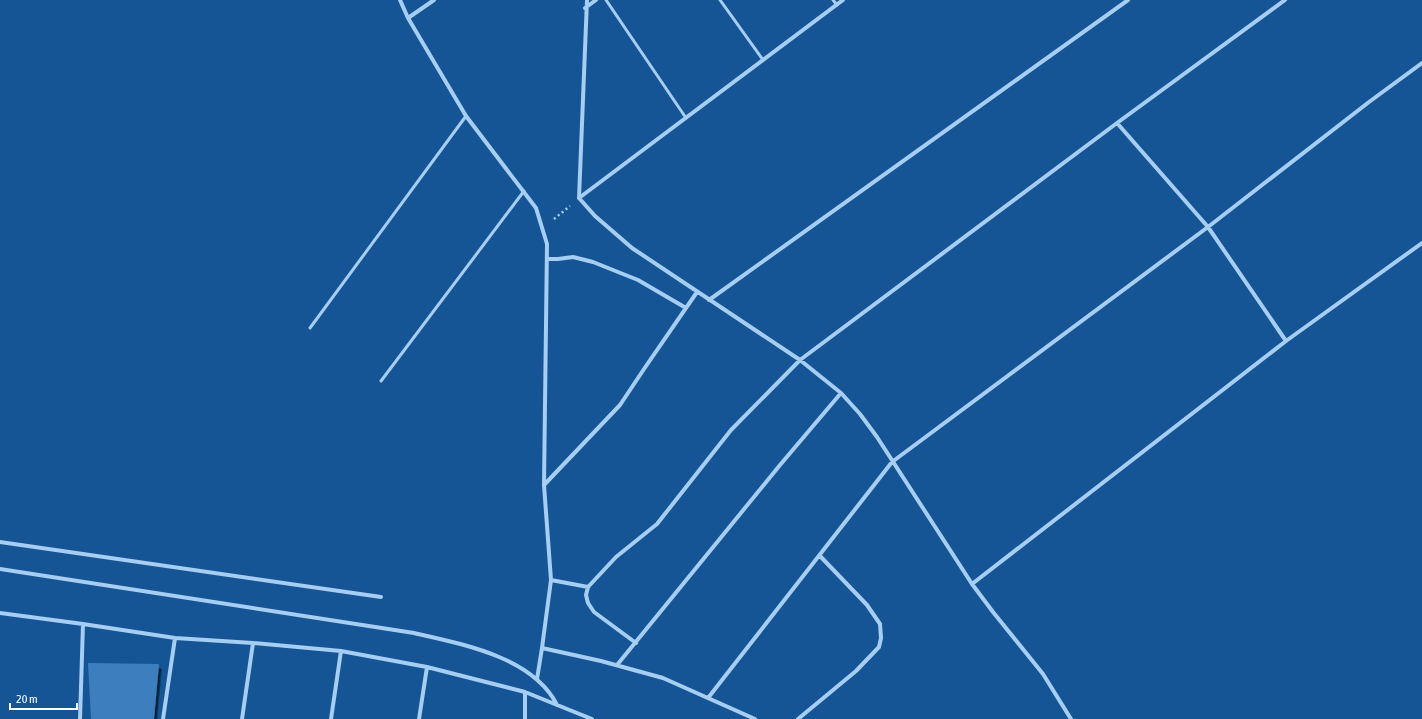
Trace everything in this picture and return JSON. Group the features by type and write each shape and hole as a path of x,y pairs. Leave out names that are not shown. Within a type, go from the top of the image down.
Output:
{"street":[{"path":"400,0 408,18 466,116 536,208 547,244 544,485 550,580 542,648 536,679"},
{"path":"408,18 434,0"},
{"path":"587,0 585,8 579,198 595,216 632,248 800,360 840,393 860,414 878,437 892,462 972,584 1043,674 1071,719"},
{"path":"585,8 596,0"},
{"path":"579,198 843,0"},
{"path":"709,300 1128,0"},
{"path":"636,642 594,612 588,603 586,594 588,587 616,557 656,524 731,430 800,360 1285,0"},
{"path":"708,698 892,462 1208,227 1369,102 1422,63"},
{"path":"1118,123 1208,227 1286,341"},
{"path":"972,584 1286,341 1422,243"},
{"path":"548,259 573,257 593,262 638,280 686,308"},
{"path":"544,485 620,405 697,292"},
{"path":"617,665 840,393"},
{"path":"0,542 381,597"},
{"path":"798,719 856,671 879,647 881,638 880,624 867,605 820,556"},
{"path":"0,569 414,633 469,646 507,661 536,679 552,695 557,705"},
{"path":"550,580 588,587"},
{"path":"0,613 175,638 253,642 341,651 427,667 525,692 592,719"},
{"path":"80,719 83,624"},
{"path":"163,719 175,638"},
{"path":"242,719 253,642"},
{"path":"542,648 617,665 663,678 755,719"},
{"path":"331,719 341,651"},
{"path":"419,719 427,667"},
{"path":"525,692 525,719"}],"lane":[{"path":"606,0 686,118"},
{"path":"720,0 763,60"},
{"path":"833,0 837,5"},
{"path":"310,328 466,116"},
{"path":"381,381 524,191"}],"path":[{"path":"542,228 579,198"}],"building":[{"path":"88,663 159,664 154,719 91,719"}]}
